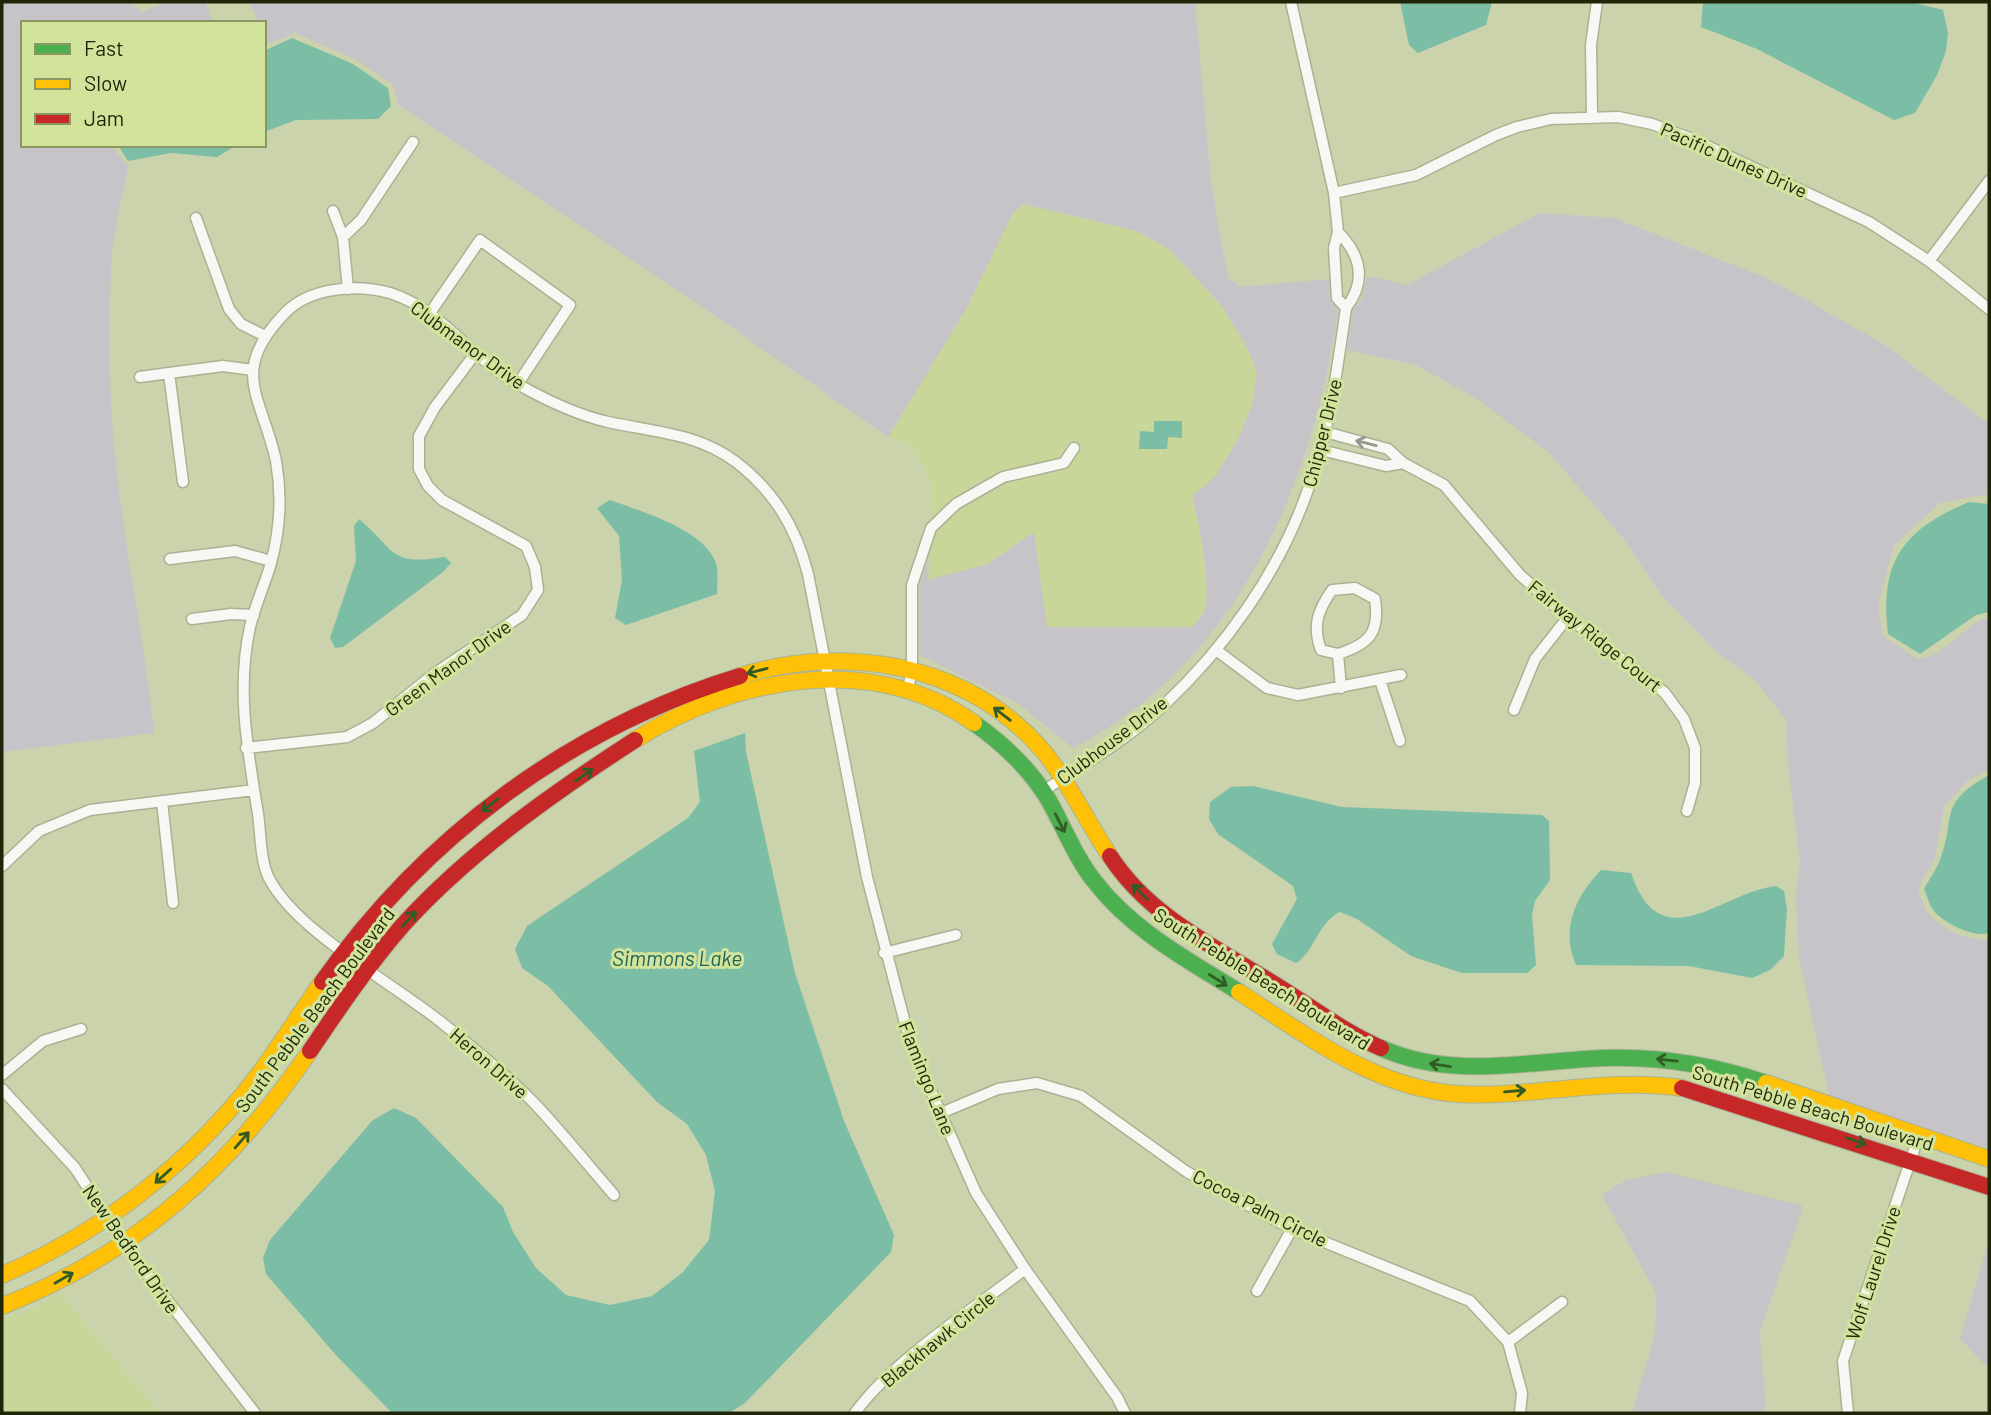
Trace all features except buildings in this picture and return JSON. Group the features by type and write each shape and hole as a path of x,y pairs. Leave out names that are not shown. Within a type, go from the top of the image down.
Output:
{"street":[{"name":"Chipper Drive","path":"1292,2 1334,193 1338,232 1335,260 1337,298 1346,308"},
{"path":"1592,116 1591,45 1597,2"},
{"name":"Pacific Dunes Drive","path":"1334,193 1416,175 1517,127 1551,119 1592,116 1652,124 1692,139 1869,222 1929,261 1989,309"},
{"path":"343,237 361,220 413,142"},
{"path":"1929,261 1989,181"},
{"path":"332,211 343,237 348,289"},
{"path":"196,218 229,309 242,324 265,336"},
{"path":"1338,232 1359,259"},
{"path":"430,313 480,240 570,305 517,384"},
{"name":"Chipper Drive","path":"1280,553 1306,496 1321,450 1346,308 1355,296 1360,278 1359,259"},
{"path":"1335,260 1359,259"},
{"name":"Clubmanor Drive","path":"344,952 291,909 268,877 246,748 243,671 254,615 271,561 280,506 278,472 254,396 253,370 265,336 289,308 318,293 348,289 391,294 430,313 475,354 517,384 589,416 691,438 719,451 749,472 780,506 798,540 824,659"},
{"name":"Green Manor Drive","path":"246,748 347,737 373,723 434,674 522,615 538,590 535,567 526,545 442,500 428,486 419,469 419,436 435,407 475,354"},
{"path":"140,377 223,366 253,370"},
{"path":"169,373 183,482"},
{"name":"Fairway Ridge Court","path":"1325,432 1388,449 1403,463 1444,485 1520,575 1568,617 1656,684 1678,709 1692,737 1696,758 1695,783 1687,811"},
{"path":"908,690 912,668 912,585 931,528 972,493 1003,477 1064,463 1074,448"},
{"name":"Fairway Ridge Court","path":"1321,450 1386,466 1403,463"},
{"path":"170,559 235,551 271,561"},
{"name":"Clubhouse Drive","path":"1043,790 1064,778 1163,705 1216,650 1280,553"},
{"path":"1355,588 1375,599 1378,621 1371,636 1356,649 1338,654 1321,650 1316,636 1318,612 1332,590 1355,588"},
{"path":"192,619 254,615"},
{"path":"1514,710 1535,659 1568,617"},
{"path":"1216,650 1267,688 1298,695 1401,675"},
{"path":"1338,654 1341,688"},
{"name":"South Pebble Beach Boulevard","path":"2,1275 22,1267 107,1218 165,1174 199,1143 239,1096 344,952 432,854 487,806 543,768 654,706 743,674 824,659 871,659 912,668 958,684 998,710 1031,739 1064,778 1100,844 1147,900 1180,925 1271,982 1356,1035 1390,1052 1418,1061 1480,1068 1621,1057 1695,1063 1727,1070 1989,1159"},
{"name":"Flamingo Lane","path":"824,659 884,953 911,1046 976,1193 1117,1397 1125,1413"},
{"name":"South Pebble Beach Boulevard","path":"2,1306 34,1295 124,1244 174,1206 221,1164 281,1095 369,968 410,917 452,875 558,793 662,723 702,704 781,681 827,677 866,680 908,690 945,705 986,732 1013,756 1043,790 1078,859 1119,909 1157,941 1347,1060 1378,1075 1415,1086 1458,1094 1620,1083 1659,1084 1696,1091 1989,1187"},
{"path":"1380,680 1401,741"},
{"path":"654,706 662,723"},
{"path":"543,768 558,793"},
{"path":"3,862 39,831 90,810 254,790"},
{"path":"162,802 173,903"},
{"path":"432,854 452,875"},
{"path":"884,953 956,935"},
{"name":"Heron Drive","path":"344,952 445,1024 534,1103 614,1195"},
{"path":"1258,1004 1271,982"},
{"path":"2,1075 43,1041 81,1029"},
{"path":"1551,1062 1554,1088"},
{"name":"Cocoa Palm Circle","path":"941,1113 998,1089 1037,1083 1081,1096 1188,1172 1292,1229 1470,1301 1508,1342 1522,1393 1520,1413"},
{"name":"New Bedford Drive","path":"2,1089 75,1168 124,1244 256,1413"},
{"path":"239,1096 263,1116"},
{"name":"Wolf Laurel Drive","path":"1847,1413 1843,1362 1919,1135"},
{"path":"1257,1291 1292,1229"},
{"name":"Blackhawk Circle","path":"855,1413 865,1399 918,1352 1026,1269"},
{"path":"1508,1342 1562,1302"}],"shaded area":[{"path":"2,2 128,2 142,12 166,2 205,2 212,21 21,21 21,147 112,147 128,166 112,255 109,343 111,402 119,490 154,733 2,752"},
{"path":"249,2 1195,2 1211,183 1228,278 1241,287 1329,279 1330,299 1338,311 1310,440 1287,502 1258,562 1223,618 1180,668 1130,712 1073,748 1017,703 919,655 920,586 929,557 928,580 988,564 1034,532 1047,627 1193,627 1205,608 1207,583 1204,552 1192,496 1216,476 1238,439 1252,405 1257,374 1249,351 1221,305 1169,249 1137,231 1023,204 1013,213 965,311 888,437 704,308 399,105 392,84 357,60 295,33 266,45 266,21 258,21"},
{"path":"1023,204 1137,231 1169,249 1221,305 1249,351 1257,374 1252,405 1238,439 1216,476 1192,497 1199,525 1205,584 1205,609 1193,627 1046,627 1034,533 988,564 927,580 929,557 937,531 961,509 1006,483 1065,470 1083,446 1071,440 1059,458 1000,471 968,488 932,518 930,480 921,461 909,445 888,437 965,311 1013,213"},
{"path":"1540,213 1614,218 1769,279 1885,345 1989,424 1989,494 1940,503 1894,545 1878,605 1883,636 1917,659 1936,653 1971,626 1989,617 1989,769 1966,782 1944,807 1935,858 1918,888 1927,911 1941,925 1966,937 1989,939 1989,1149 1829,1096 1799,958 1796,897 1800,861 1789,775 1786,720 1756,681 1718,653 1662,596 1623,538 1548,452 1477,399 1416,365 1347,350 1353,311 1362,298 1367,276 1407,285"},
{"path":"1666,1172 1803,1206 1760,1333 1766,1413 1632,1413 1655,1334 1656,1293 1602,1195 1626,1180"},
{"path":"1989,1239 1989,1369 1960,1339"},
{"path":"60,1293 160,1413 2,1413 2,1319 23,1313"}],"water":[{"path":"1400,2 1492,2 1486,25 1418,53 1409,45"},
{"path":"1703,2 1911,2 1943,10 1948,33 1946,51 1937,75 1915,113 1894,120 1757,49 1701,27"},
{"path":"292,38 353,64 388,88 391,106 378,119 296,120 266,131 266,50"},
{"path":"119,147 234,147 217,157 171,153 128,161"},
{"path":"1154,421 1182,421 1182,438 1168,437 1167,449 1139,449 1140,431 1154,432"},
{"path":"610,500 672,524 702,543 712,554 717,567 717,594 626,625 615,618 622,580 619,536 597,508"},
{"path":"1969,502 1989,504 1989,612 1976,615 1920,654 1888,634 1886,608 1893,567 1912,536 1946,512"},
{"path":"359,519 388,547 403,557 445,557 451,563 443,572 343,647 335,648 330,638 356,561 354,526"},
{"name":"Simmons Lake","path":"745,733 746,752 795,973 844,1121 894,1235 891,1252 745,1403 729,1413 392,1413 335,1354 266,1274 263,1258 270,1240 372,1121 394,1108 416,1118 503,1207 513,1232 536,1268 566,1295 610,1305 652,1296 682,1273 709,1240 715,1191 706,1155 687,1124 657,1102 548,986 522,968 515,949 527,926 688,818 700,802 694,751"},
{"path":"1989,775 1989,933 1983,934 1967,931 1944,920 1933,910 1924,889 1940,860 1955,803 1972,785"},
{"path":"1253,786 1342,807 1542,815 1549,821 1550,880 1535,901 1532,915 1536,965 1527,973 1462,973 1411,956 1357,919 1340,912 1327,922 1308,951 1296,963 1277,954 1272,944 1297,899 1293,886 1218,834 1209,819 1210,802 1231,787"},
{"path":"1601,870 1631,873 1644,899 1659,913 1676,918 1694,915 1755,891 1776,886 1784,891 1787,909 1784,956 1770,970 1752,978 1689,966 1576,965 1570,939 1573,914 1584,891"}],"traffic: fast":[{"path":"974,723 1005,748 1033,777 1048,799 1081,862 1110,899 1162,943 1239,992"},
{"path":"1381,1048 1408,1058 1463,1066 1519,1065 1603,1058 1665,1060 1726,1071 1766,1083"}],"traffic: slow":[{"path":"740,676 781,666 863,662 904,669 943,681 980,698 1014,722 1044,752 1110,856"},
{"path":"635,740 674,718 716,701 759,688 804,681 848,680 892,686 934,700 974,723"},
{"path":"2,1275 76,1237 144,1191 175,1165 233,1106 259,1074 322,982"},
{"path":"1239,992 1343,1057 1399,1082 1428,1090 1487,1094 1625,1085 1682,1088"},
{"path":"2,1306 95,1261 176,1203 247,1133 310,1051"},
{"path":"1766,1083 1989,1159"}],"traffic: jam":[{"path":"322,982 362,929 406,880 454,835 505,794 560,757 617,725 677,698 740,676"},
{"path":"310,1051 377,956 428,899 512,826 635,740"},
{"path":"1110,856 1126,878 1145,897 1187,931 1341,1027 1381,1048"},
{"path":"1682,1088 1989,1187"}]}
